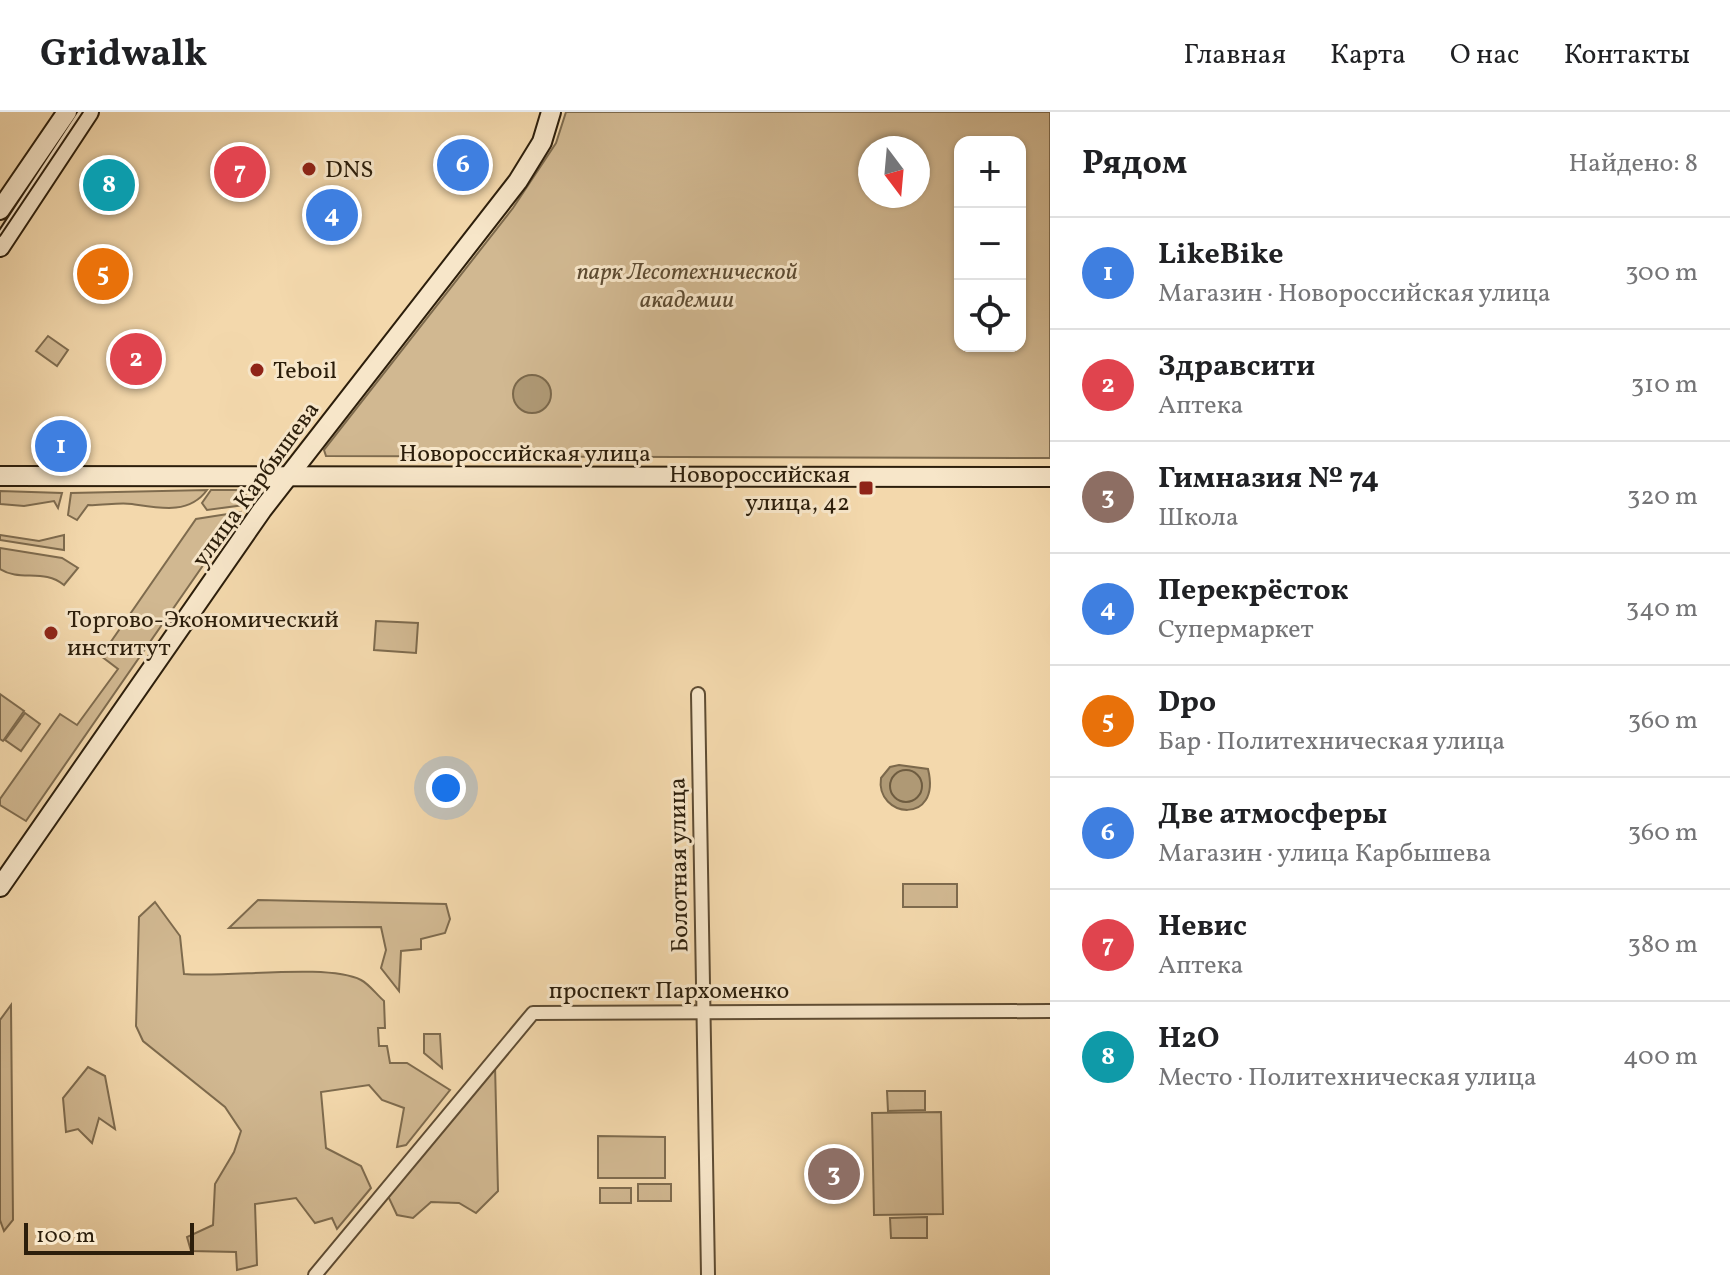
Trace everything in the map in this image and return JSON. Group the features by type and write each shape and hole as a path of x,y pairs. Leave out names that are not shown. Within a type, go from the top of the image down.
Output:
{"main road":[{"path":"0,210 67,112"},
{"path":"0,247 89,112"},
{"name":"улица Карбышева","path":"0,887 262,510 518,181 542,142 551,112"},
{"name":"Новороссийская улица","path":"0,476 1050,477"}],"street":[{"name":"Болотная улица","path":"698,694 708,1275"},
{"name":"проспект Пархоменко","path":"315,1275 533,1013 1050,1011"}],"green space":[{"name":"парк Лесотехнической академии","path":"566,112 1050,112 1050,458 326,456 324,450 513,208 556,143"},
{"path":"48,336 68,350 57,366 36,351"},
{"path":"207,490 191,503 173,508 88,505 77,520 68,515 71,493"},
{"path":"211,490 241,490 248,497 244,505 207,510 202,503"},
{"path":"0,491 62,493 58,508 54,501 24,506 0,504"},
{"path":"240,512 26,821 0,805 0,799 60,714 77,725 118,669 101,656 196,519"},
{"path":"0,535 39,541 64,535 64,550 0,540"},
{"path":"0,548 62,558 78,568 64,585 48,577 8,573 0,569"},
{"path":"376,621 418,623 416,653 374,650"},
{"path":"0,694 24,711 3,741 0,739"},
{"path":"25,713 40,724 21,751 5,740"},
{"path":"903,884 957,884 957,907 903,907"},
{"path":"258,900 446,904 450,919 445,933 421,939 421,949 401,951 399,991 381,968 386,950 381,927 229,928"},
{"path":"155,902 180,936 184,974 325,972 361,980 384,1001 385,1028 378,1028 379,1046 387,1046 390,1063 407,1063 450,1090 406,1145 397,1147 404,1108 382,1100 369,1085 321,1092 326,1148 361,1166 371,1188 337,1229 332,1218 315,1223 296,1198 255,1204 257,1265 237,1270 236,1252 191,1251 187,1237 213,1225 215,1184 234,1152 241,1131 225,1107 143,1041 136,1026 139,917"},
{"path":"11,1005 13,1220 4,1231 0,1220 0,1020"},
{"path":"424,1034 440,1034 442,1068 424,1053"},
{"path":"495,1065 498,1191 476,1213 459,1203 431,1202 413,1218 397,1215 388,1196"},
{"path":"88,1067 105,1076 115,1129 99,1118 92,1143 78,1129 66,1132 63,1098"},
{"path":"887,1091 925,1091 925,1110 888,1111"},
{"path":"941,1112 943,1214 874,1215 872,1113"},
{"path":"598,1136 665,1137 665,1178 598,1178"},
{"path":"638,1184 671,1184 671,1201 638,1201"},
{"path":"600,1188 631,1188 631,1203 600,1203"},
{"path":"927,1217 927,1238 891,1238 890,1218"}],"water":[{"path":"532,375 546,380 551,394 546,408 532,413 518,408 513,394 518,380"},
{"path":"899,765 928,769 930,787 926,800 918,807 908,810 897,808 882,791 881,778 890,767"}],"tram line":[{"path":"0,236 83,112"}],"place":[{"name":"Две атмосферы","path":"463,165"},
{"name":"DNS","path":"309,169"},
{"name":"Невис","path":"240,172"},
{"name":"H2O","path":"109,185"},
{"name":"Перекрёсток","path":"332,215"},
{"name":"Dpo","path":"103,274"},
{"name":"Здравсити","path":"136,359"},
{"name":"Teboil","path":"257,370"},
{"name":"LikeBike","path":"61,446"},
{"name":"Новороссийская улица, 42","path":"866,488"},
{"name":"Торгово-Экономический институт","path":"51,633"},
{"name":"Гимназия № 74","path":"834,1174"}]}
